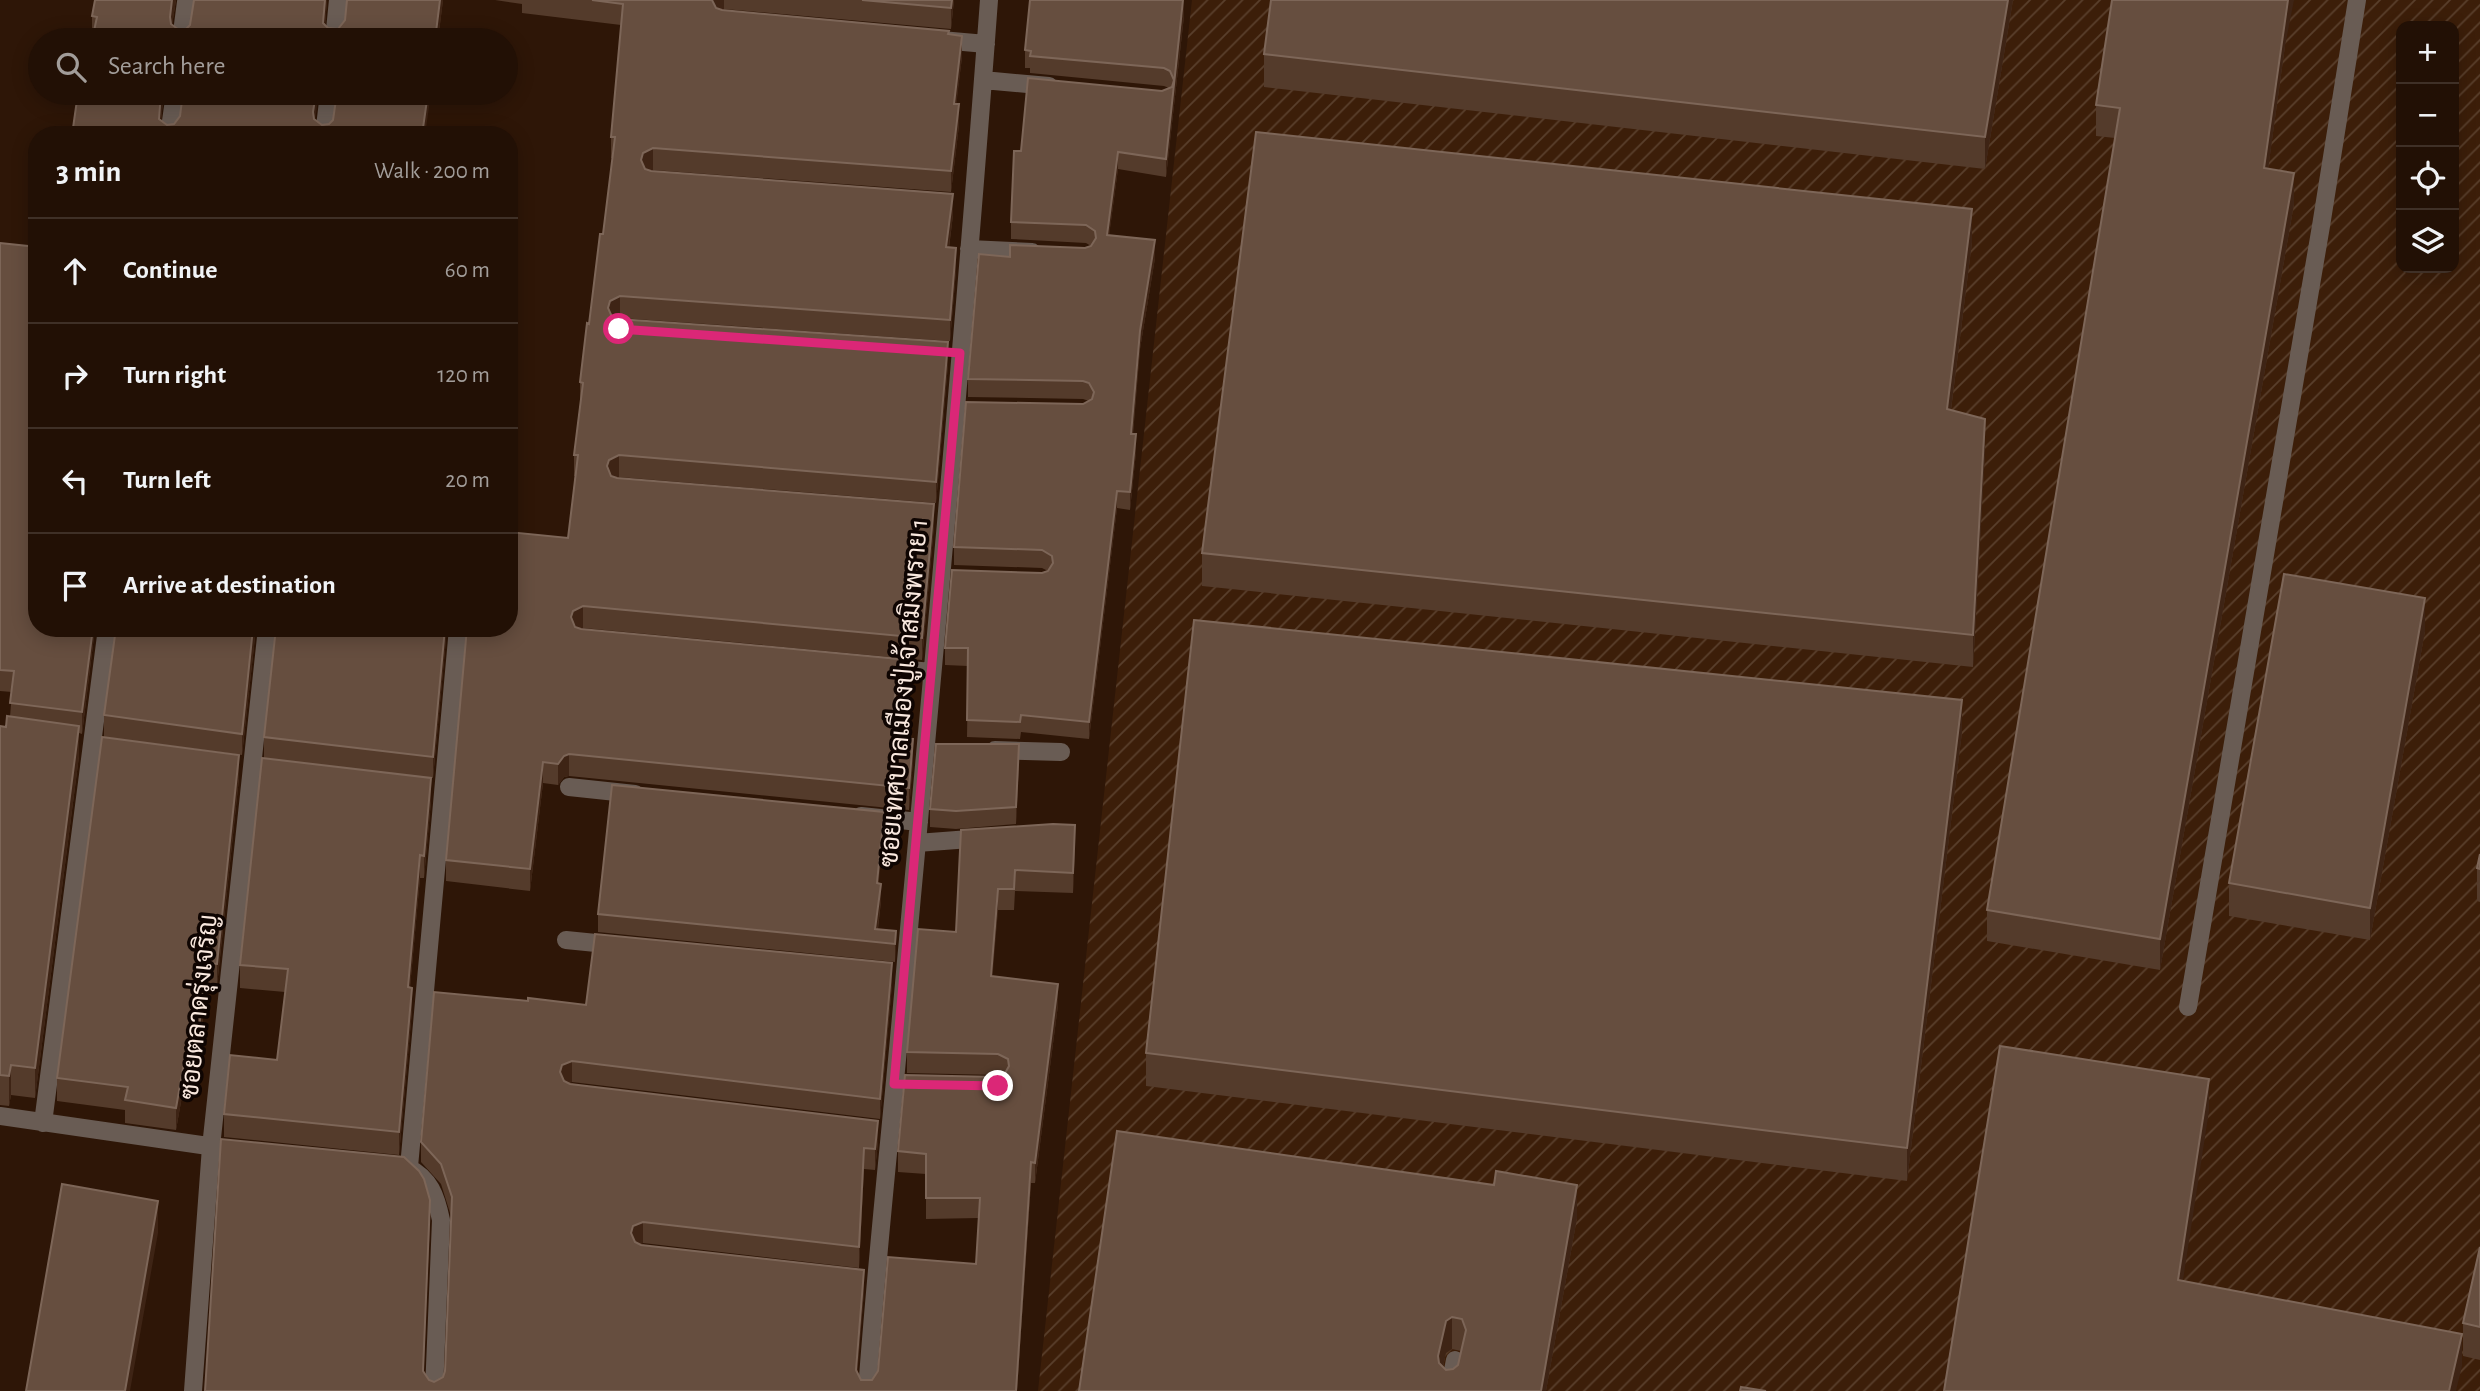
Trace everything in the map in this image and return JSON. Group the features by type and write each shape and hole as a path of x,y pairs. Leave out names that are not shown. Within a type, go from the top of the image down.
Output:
{"street":[{"path":"335,28 338,0"},
{"name":"ซอยเทศบาลเมืองปู่เจ้าสมิงพราย 1","path":"867,1391 868,1280 883,1131 901,1084 898,973 932,748 932,672 947,576 939,515 961,408 953,353 969,248 967,204 983,80 989,0"},
{"path":"2188,1007 2317,253 2357,0"},
{"path":"183,28 186,2"},
{"path":"917,37 986,44"},
{"path":"983,80 1066,88"},
{"path":"170,126 173,105"},
{"path":"325,126 328,105"},
{"path":"969,248 1046,252"},
{"path":"43,1123 106,637"},
{"name":"ซอยตลาดรุ่งเจริญ","path":"193,1391 211,1147 266,637"},
{"path":"410,1167 436,790 457,637"},
{"path":"865,666 932,672"},
{"path":"979,749 1060,752"},
{"path":"569,787 650,795"},
{"path":"838,814 919,822"},
{"path":"917,844 998,837"},
{"path":"566,940 634,947"},
{"path":"0,1116 238,1150"},
{"path":"383,1164 410,1167 429,1185 435,1194 441,1220 434,1391"},
{"path":"1449,1391 1455,1360"}],"shaded area":[{"path":"1192,0 2480,0 2480,1391 1038,1391"}],"building":[{"path":"95,0 172,0 171,24 176,28 95,28 97,17 92,16"},
{"path":"194,0 325,0 323,23 328,28 187,28 190,25"},
{"path":"347,0 440,0 436,28 339,28 345,20"},
{"path":"592,0 712,0 716,8 722,10 949,31 948,34 962,36 954,104 959,104 951,171 653,148 643,153 641,160 645,169 651,171 953,194 946,247 956,248 950,320 620,296 610,301 608,308 612,317 618,319 948,342 936,482 619,455 609,460 607,466 611,476 617,478 934,504 922,638 583,606 573,611 571,617 575,627 581,629 899,659 891,733 895,733 895,738 913,739 909,788 569,754 558,764 543,762 530,869 446,860 466,637 518,637 518,533 568,538 578,455 574,455 583,383 580,382 615,137 611,137 623,4"},
{"path":"862,0 952,0 951,8"},
{"path":"1030,0 1183,0 1166,159 1118,152 1107,235 1155,240 1140,331 1131,434 1136,434 1130,492 1117,491 1089,722 1021,715 1020,722 967,720 968,648 945,648 952,570 1042,573 1048,571 1053,563 1052,556 1042,550 954,547 966,402 1083,404 1092,399 1094,392 1089,383 1083,381 968,379 979,254 1010,257 1010,245 1085,248 1091,246 1096,238 1095,231 1086,225 1011,222 1014,151 1021,151 1028,78 1162,91 1172,87 1174,80 1170,71 1164,68 1030,56 1031,51 1025,50"},
{"path":"1271,0 2008,0 1985,137 1264,54"},
{"path":"2112,0 2288,0 2264,168 2294,173 2160,939 1987,910 2120,108 2096,105"},
{"path":"76,105 160,105 159,119 167,125 174,124 180,116 181,105 314,105 314,119 322,125 333,120 335,105 426,105 423,126 73,126"},
{"path":"1256,132 1972,209 1947,409 1985,419 1973,635 1202,553"},
{"path":"0,243 28,246 28,637 92,637 82,712 10,703 14,671 0,670"},
{"path":"2284,574 2425,598 2370,908 2229,883"},
{"path":"1194,620 1962,700 1907,1148 1146,1053"},
{"path":"115,637 252,637 242,734 104,715"},
{"path":"275,637 444,637 433,757 264,737"},
{"path":"7,716 79,726 35,1068 11,1065 9,1076 0,1075 0,726 6,727"},
{"path":"102,737 239,755 217,964 207,963 198,1036 189,1035 176,1108 125,1100 128,1087 57,1078"},
{"path":"936,744 1019,744 1016,807 956,811 930,809"},
{"path":"262,758 431,778 424,856 420,855 408,987 412,988 399,1132 224,1114 230,1055 277,1060 288,969 240,965"},
{"path":"612,785 884,812 877,883 881,884 875,929 896,931 895,944 598,914"},
{"path":"1075,825 1073,873 1015,870 1014,889 998,889 991,976 1058,984 1035,1163 1031,1162 1016,1391 205,1391 221,1139 404,1157 419,1171 430,1200 423,1371 429,1380 434,1382 443,1377 452,1197 441,1164 421,1142 434,992 586,1005 595,934 892,963 880,1099 572,1061 562,1065 560,1072 564,1081 570,1084 878,1121 875,1149 864,1148 859,1247 643,1222 633,1226 631,1233 635,1242 641,1245 864,1270 856,1370 861,1380 872,1380 878,1371 888,1257 976,1264 980,1198 926,1198 926,1154 898,1151 905,1075 998,1077 1004,1075 1009,1066 1008,1059 998,1054 907,1052 918,929 956,932 961,830"},
{"path":"2000,1046 2209,1079 2178,1280 2462,1334 2449,1391 1944,1391"},
{"path":"1117,1131 1494,1185 1496,1171 1577,1185 1541,1391 1079,1391","holes":["1452,1317 1462,1319 1466,1330 1458,1365 1446,1370 1439,1363 1438,1356 1446,1321"]},
{"path":"62,1184 158,1201 125,1391 26,1391"},
{"path":"2480,1247 2480,1327 2463,1323"},
{"path":"1741,1387 1766,1391 1740,1391"}],"route":[{"path":"619,329 960,353 894,1084 998,1086"}]}
